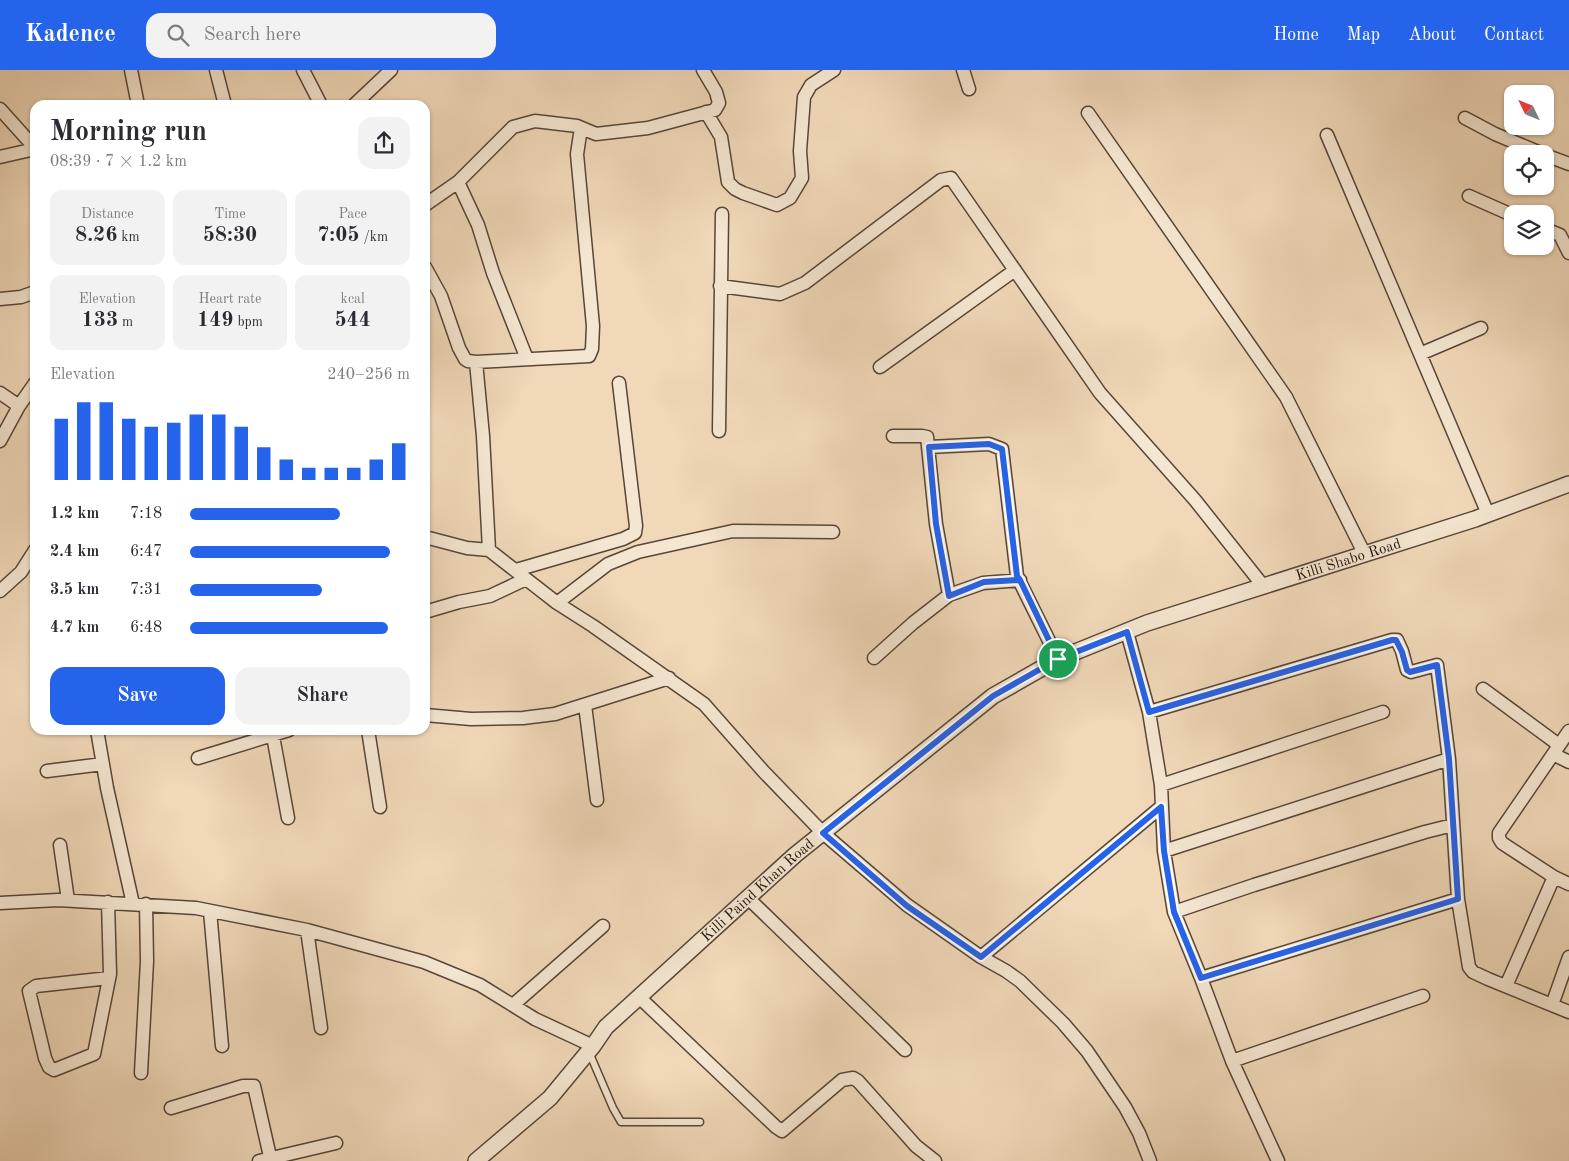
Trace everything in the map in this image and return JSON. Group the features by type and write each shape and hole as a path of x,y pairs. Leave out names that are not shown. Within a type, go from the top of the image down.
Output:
{"street":[{"path":"131,70 137,100"},
{"path":"216,70 224,100"},
{"path":"303,70 318,100"},
{"path":"359,100 392,70"},
{"path":"430,202 458,182 514,127 535,121 581,128 596,134 648,128 715,110 719,103 716,92 702,70"},
{"path":"706,112 721,137 728,182 743,194 777,204 790,198 802,178 800,151 804,97 811,85 834,70"},
{"path":"963,70 969,89"},
{"path":"0,109 30,142"},
{"path":"1088,113 1286,397 1366,555"},
{"path":"1465,118 1495,134 1522,145"},
{"path":"430,275 441,296 459,348 468,362 589,356 592,349 594,326 577,154 581,128"},
{"path":"1327,135 1488,514"},
{"path":"0,157 30,149"},
{"path":"1554,158 1569,164"},
{"path":"720,286 780,294 804,283 941,180 950,178 1100,393 1195,500 1264,587"},
{"path":"458,182 478,225 493,273 527,359"},
{"path":"1469,196 1504,211"},
{"path":"719,431 722,214"},
{"path":"1554,233 1560,235 1569,253"},
{"path":"880,367 1015,270"},
{"path":"0,299 21,297 30,294"},
{"path":"1420,354 1481,328"},
{"path":"476,362 483,436 489,550"},
{"path":"516,570 623,539 634,533 636,526 619,383"},
{"path":"0,441 30,390"},
{"path":"0,392 19,406"},
{"path":"893,436 927,437 936,524 949,596"},
{"path":"929,447 989,444 1002,449 1017,576 1058,659"},
{"name":"Killi Shabo Road","path":"1127,632 1148,623 1366,555 1488,514 1569,484"},
{"path":"557,603 608,564 638,552 733,531 833,532"},
{"path":"430,538 467,548 489,550 557,603 669,678 704,704 764,772 823,833 907,906 981,957 1020,981 1062,1023 1087,1051 1125,1107 1139,1133 1150,1161"},
{"path":"0,591 21,572 30,558"},
{"path":"430,611 490,596 526,578"},
{"path":"874,658 913,623 949,596 984,582 1020,580"},
{"path":"1127,632 1149,712 1161,786 1164,851 1174,912 1232,1061 1278,1161"},
{"name":"Killi Paind Khan Road","path":"476,1161 550,1098 591,1049 606,1027 795,855 993,696 1058,659 1127,632"},
{"path":"1149,712 1392,640 1396,640 1402,652 1407,670 1410,672 1437,665 1449,759 1458,899 1469,967 1474,972 1569,1012"},
{"path":"430,715 470,719 523,718 555,714 669,678"},
{"path":"1483,689 1569,762"},
{"path":"585,705 597,800"},
{"path":"1161,786 1383,712"},
{"path":"1569,731 1499,833 1502,843 1554,877 1569,884"},
{"path":"98,735 103,764 139,904 147,961 141,1073"},
{"path":"369,735 380,806"},
{"path":"198,758 273,736 288,818"},
{"path":"1164,851 1449,759"},
{"path":"47,771 103,764"},
{"path":"981,957 1161,807"},
{"path":"1174,912 1254,885 1453,824"},
{"path":"60,845 68,900"},
{"path":"1506,986 1554,877"},
{"path":"748,898 905,1050"},
{"path":"1201,978 1458,899"},
{"path":"0,903 68,900 210,910 307,930 424,962 480,985 535,1019 591,1049"},
{"path":"108,902 109,978 94,1054 54,1070 50,1068 45,1058 29,991 36,986 109,978"},
{"path":"210,910 222,1046"},
{"path":"513,1005 604,926"},
{"path":"307,930 322,1028"},
{"path":"1552,1005 1569,957"},
{"path":"1232,1061 1422,996"},
{"path":"639,997 782,1131 842,1080 853,1078 858,1081 916,1146 935,1161"},
{"path":"171,1108 243,1086 254,1086 267,1160 336,1143"}],"lane":[{"path":"591,1049 613,1108 621,1122 700,1122"}],"route":[{"path":"1058,659 993,696 823,833 907,906 981,957 1161,807 1164,851 1174,912 1201,978 1458,899 1449,759 1437,665 1410,672 1407,670 1399,645 1396,640 1392,640 1149,712 1127,632 1058,659 1020,580 1017,576 1002,449 989,444 929,447 936,524 949,596 984,582 1020,580 1039,620 1058,659"}]}
